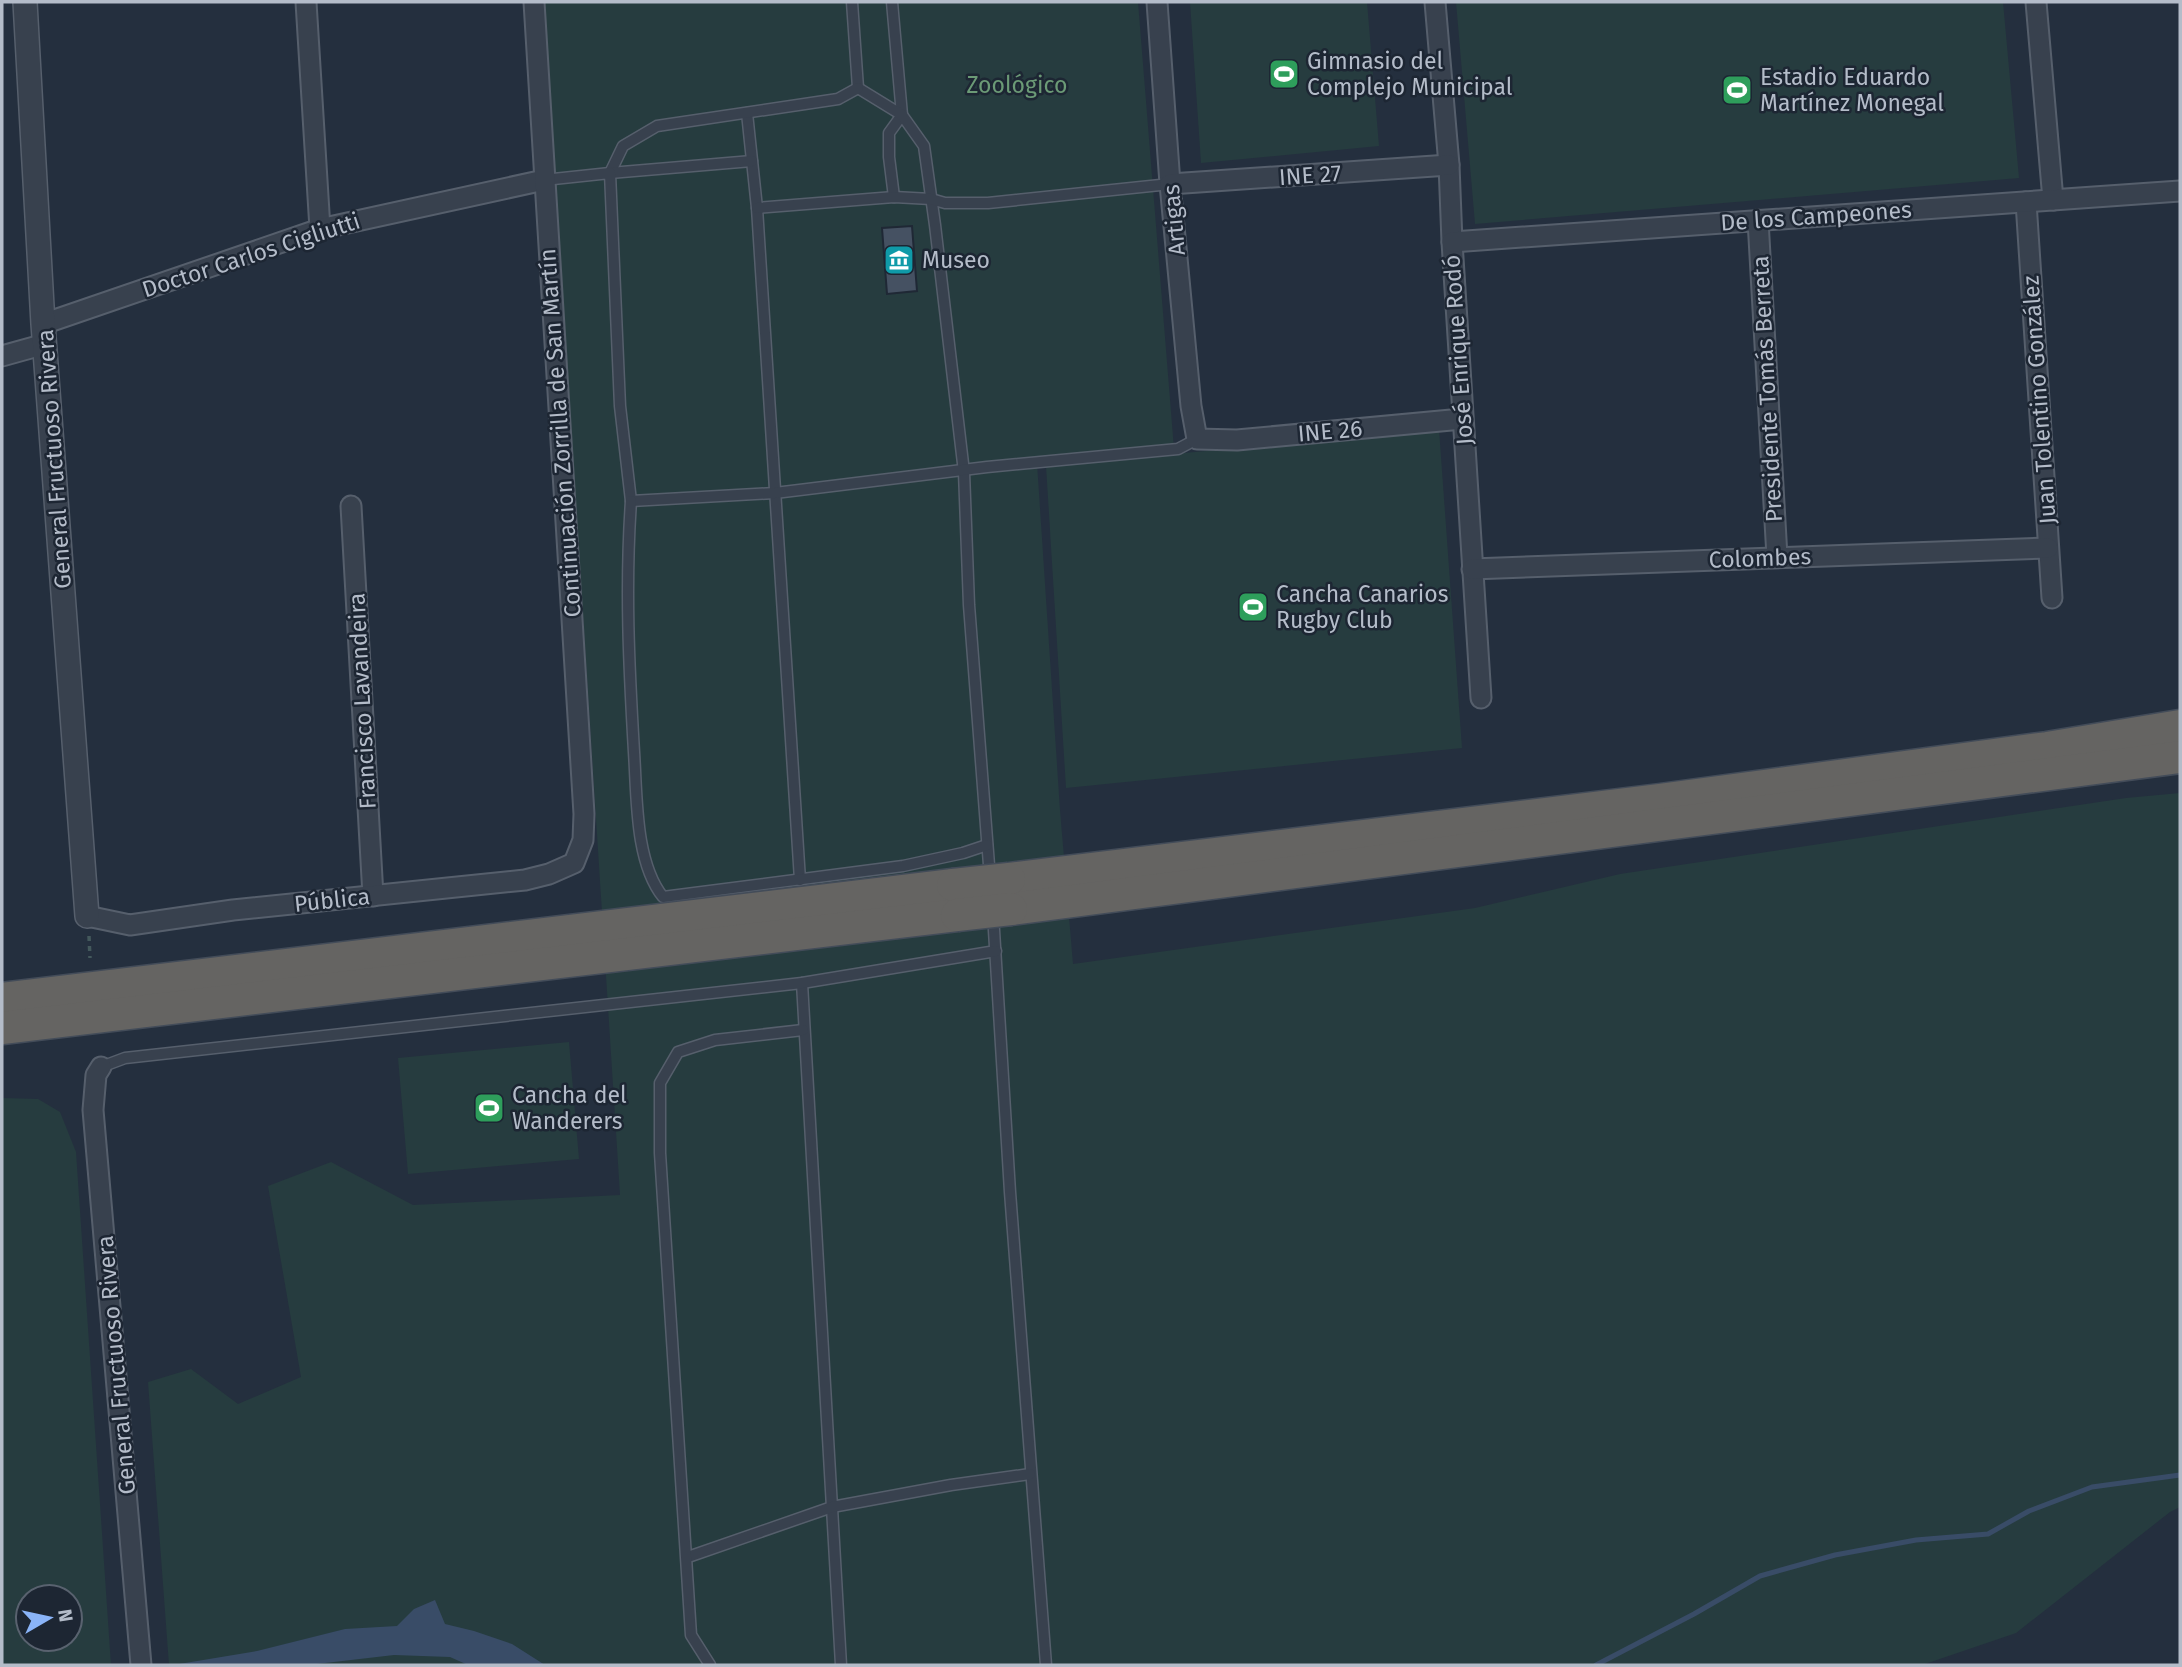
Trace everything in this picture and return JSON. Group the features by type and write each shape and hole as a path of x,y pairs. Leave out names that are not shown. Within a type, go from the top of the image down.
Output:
{"highway":[{"path":"1010,894 2047,748 2180,726"},
{"path":"2,999 1010,894 2180,757"},
{"path":"2,1028 955,900"}],"street":[{"name":"General Fructuoso Rivera","path":"25,2 44,334 87,916"},
{"path":"306,2 320,229"},
{"name":"Continuación Zorrilla de San Martín","path":"534,2 584,814 583,840 574,863"},
{"name":"Artigas","path":"1157,2 1170,184 1191,406 1198,439"},
{"name":"José Enrique Rodó","path":"1435,2 1449,165 1462,419 1481,698"},
{"path":"2036,2 2053,200"},
{"name":"INE 27","path":"1170,184 1449,165"},
{"name":"Doctor Carlos Cigliutti","path":"2,356 44,334 320,229 544,180"},
{"name":"De los Campeones","path":"1452,242 2180,191"},
{"name":"Juan Tolentino González","path":"2026,202 2052,597"},
{"name":"Presidente Tomás Berreta","path":"1758,220 1777,557"},
{"name":"INE 26","path":"1198,439 1237,440 1462,419"},
{"name":"Francisco Lavandeira","path":"351,506 373,897"},
{"name":"Colombes","path":"1472,569 2049,548"},
{"name":"Pública","path":"87,916 130,925 233,910 525,880 549,874 574,863"},
{"name":"General Fructuoso Rivera","path":"100,1067 96,1074 93,1110 141,1665"}],"lane":[{"path":"852,2 858,88"},
{"path":"892,2 902,115 889,133 894,197"},
{"path":"858,88 838,99 657,126 623,146 610,173 621,406 631,501 627,556 627,642 640,828 652,883 663,897 903,866 987,845"},
{"path":"858,88 902,115 924,146 964,472 969,605 996,951 1030,1474 1046,1665"},
{"path":"747,113 757,208 800,880"},
{"path":"544,180 752,161"},
{"path":"757,208 894,197 931,199 945,203 988,203 1170,184"},
{"path":"631,501 775,493 964,472 987,467 1178,449 1198,439"},
{"path":"100,1067 125,1058 802,983 996,951"},
{"path":"802,983 841,1665"},
{"path":"710,1665 691,1635 660,1153 660,1083 678,1052 715,1040 803,1030"},
{"path":"688,1557 832,1507 951,1485 1030,1474"}],"green space":[{"name":"Zoológico","path":"544,2 1138,2 1174,449 1037,463 1073,964 1475,908 1620,874 2126,798 2180,793 2180,1507 2170,1512 2016,1633 1922,1665 169,1665 148,1382 191,1369 238,1404 301,1377 268,1186 331,1162 413,1205 620,1195"},
{"name":"Gimnasio del Complejo Municipal","path":"1190,2 1367,2 1379,146 1201,163"},
{"name":"Estadio Eduardo Martínez Monegal","path":"1456,2 2003,2 2019,178 1475,224"},
{"name":"Cancha Canarios Rugby Club","path":"1439,429 1462,748 1066,788 1046,466"},
{"name":"Cancha del Wanderers","path":"569,1042 579,1159 408,1174 398,1058"},
{"path":"2,1098 38,1099 60,1112 76,1152 111,1665 2,1665"}],"water":[{"path":"435,1600 445,1624 512,1644 545,1665 468,1665 450,1657 394,1655 308,1665 173,1665 257,1651 345,1629 397,1626 414,1609"}],"building":[{"name":"Museo","path":"912,226 917,291 887,294 882,228"}],"waterway":[{"path":"1596,1665 1760,1576 1835,1555 1916,1540 1988,1534 2029,1511 2092,1487 2180,1475"}],"place":[{"name":"Gimnasio del Complejo Municipal","path":"1284,74"},
{"name":"Estadio Eduardo Martínez Monegal","path":"1737,90"},
{"name":"Museo","path":"899,260"},
{"name":"Cancha Canarios Rugby Club","path":"1253,607"},
{"name":"Cancha del Wanderers","path":"489,1108"}]}
